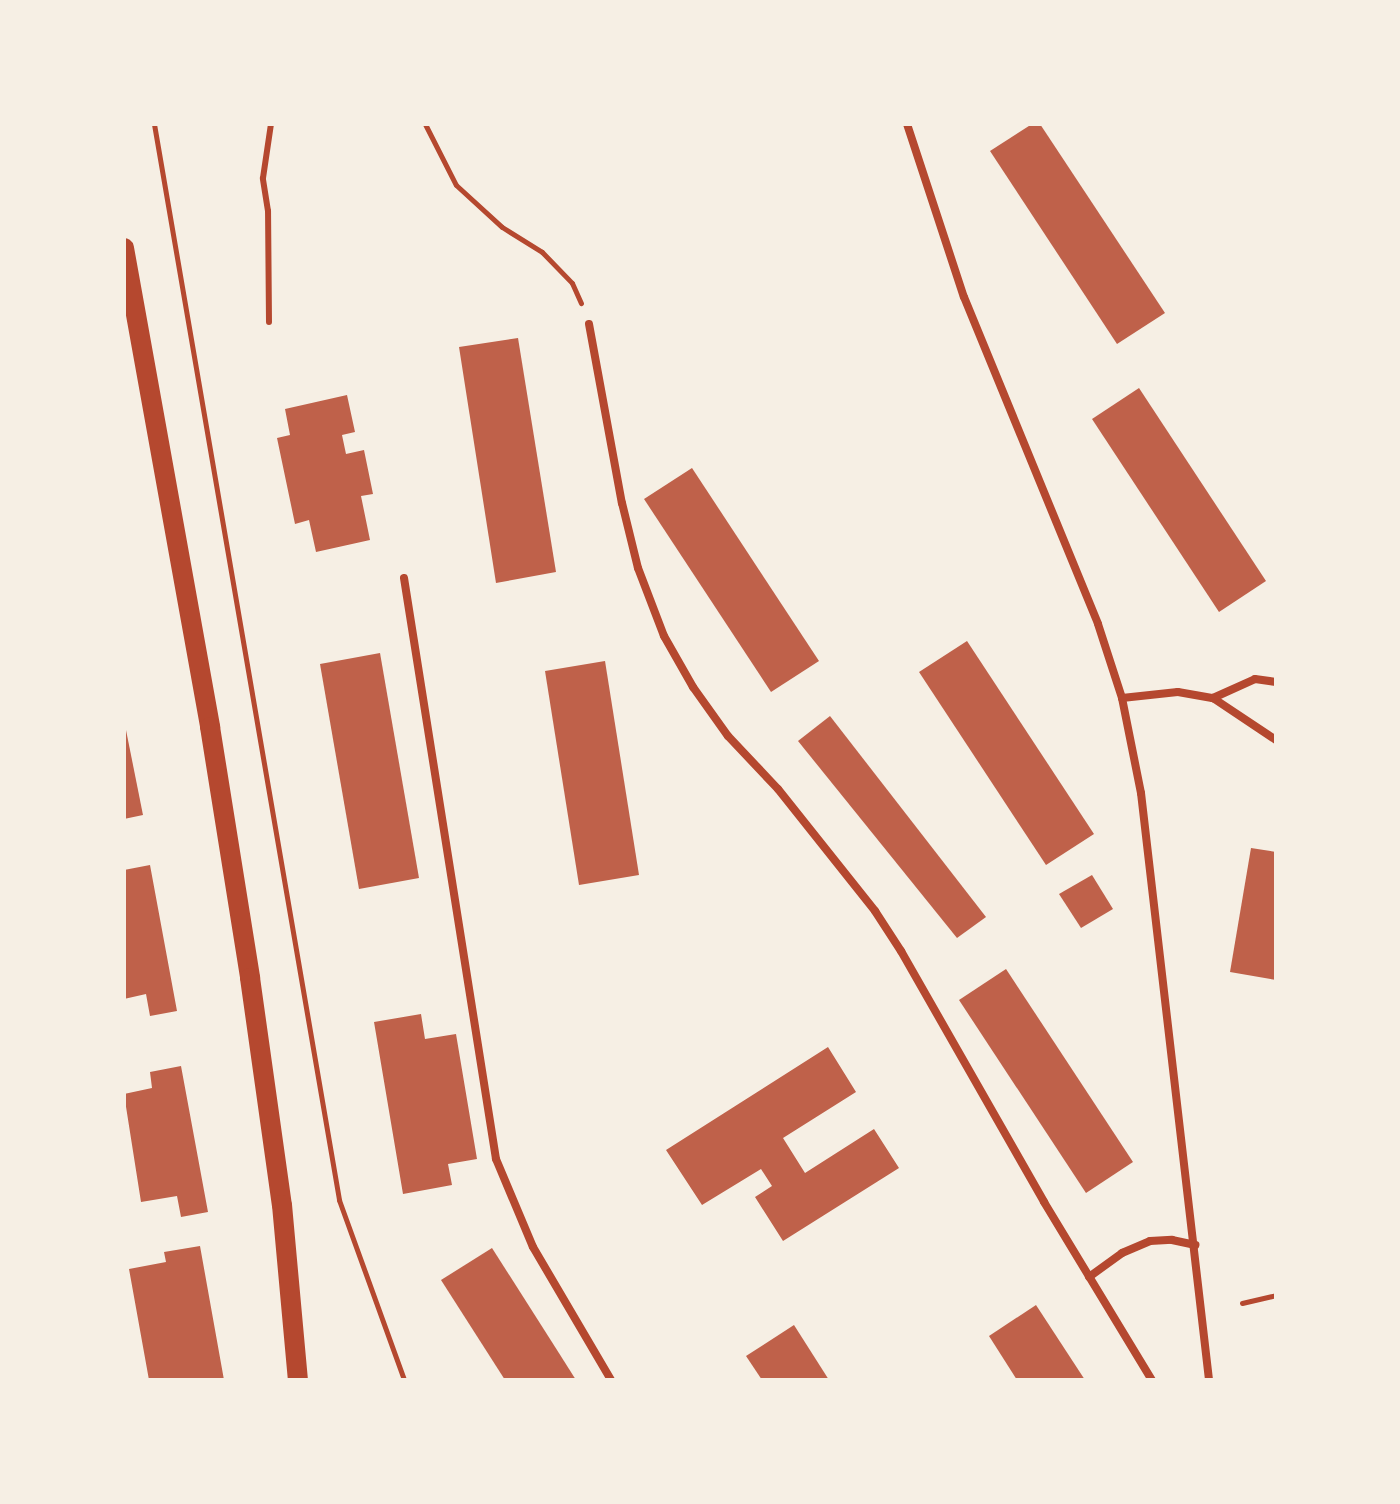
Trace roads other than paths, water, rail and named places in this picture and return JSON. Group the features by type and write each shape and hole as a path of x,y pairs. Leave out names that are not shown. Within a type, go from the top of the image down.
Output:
{"main road":[{"path":"124,248 210,727 250,978 282,1205 298,1380"}],"street":[{"path":"907,124 964,297 1000,393 1098,624 1122,698 1141,793 1209,1380"},
{"path":"589,324 622,503 638,568 664,636 693,687 728,736 778,789 875,911 934,1004 1089,1277 1152,1380"},
{"path":"404,578 496,1159 533,1247 611,1380"},
{"path":"1213,698 1255,679 1276,682"},
{"path":"1122,698 1178,692 1213,698 1276,740"},
{"path":"1089,1277 1122,1253 1150,1241 1172,1240 1195,1245"}],"lane":[{"path":"269,322 268,211 263,178 271,124"}]}
